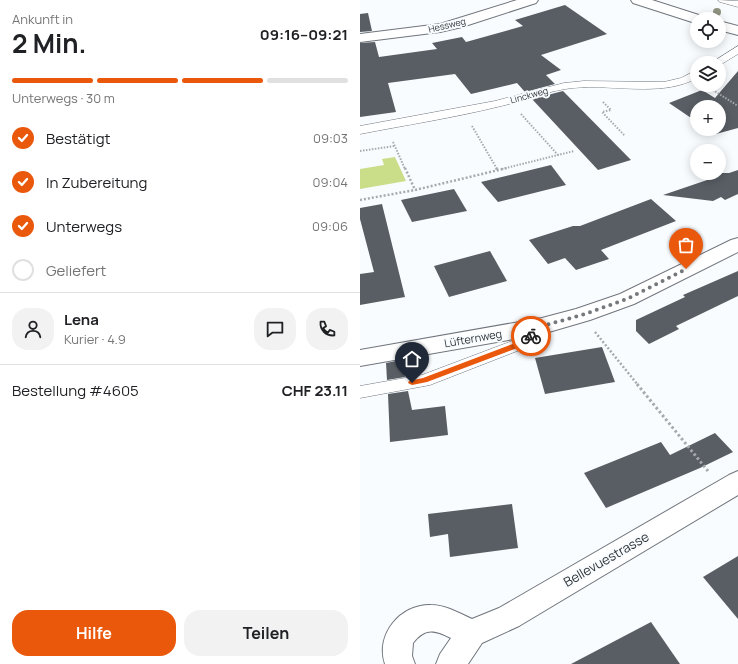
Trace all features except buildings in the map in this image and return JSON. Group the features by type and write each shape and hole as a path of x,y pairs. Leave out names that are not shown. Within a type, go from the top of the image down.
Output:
{"street":[{"name":"Hessweg","path":"360,38 440,28 531,0"},
{"path":"638,0 690,17"},
{"path":"726,27 738,30"},
{"name":"Lüfternweg","path":"360,358 542,326 582,315 627,299 738,244"},
{"name":"Bellevuestrasse","path":"472,633 509,617 731,486"},
{"path":"397,664 396,649 402,632 418,620 428,618 437,619 472,633 451,664"}],"lane":[{"path":"723,0 738,4"},
{"path":"726,57 738,49"},
{"name":"Linckweg","path":"360,130 508,101 564,86 584,84 664,85 680,81 690,76"},
{"path":"360,392 424,381 526,342 542,326"}],"path":[{"path":"584,84 611,110 602,112 625,136"},
{"path":"715,92 738,106"},
{"path":"508,101 558,155"},
{"path":"463,110 498,171"},
{"path":"385,126 415,190"},
{"path":"360,151 395,146"},
{"path":"360,200 415,190 498,171 574,151"},
{"path":"582,315 731,486"}],"green space":[{"path":"395,157 406,181 360,189 360,169 384,165 382,159"}],"way so far":[{"path":"531,336 542,326 582,315 627,299 686,269"}],"route":[{"path":"412,383 424,381 526,342 531,336"}]}
